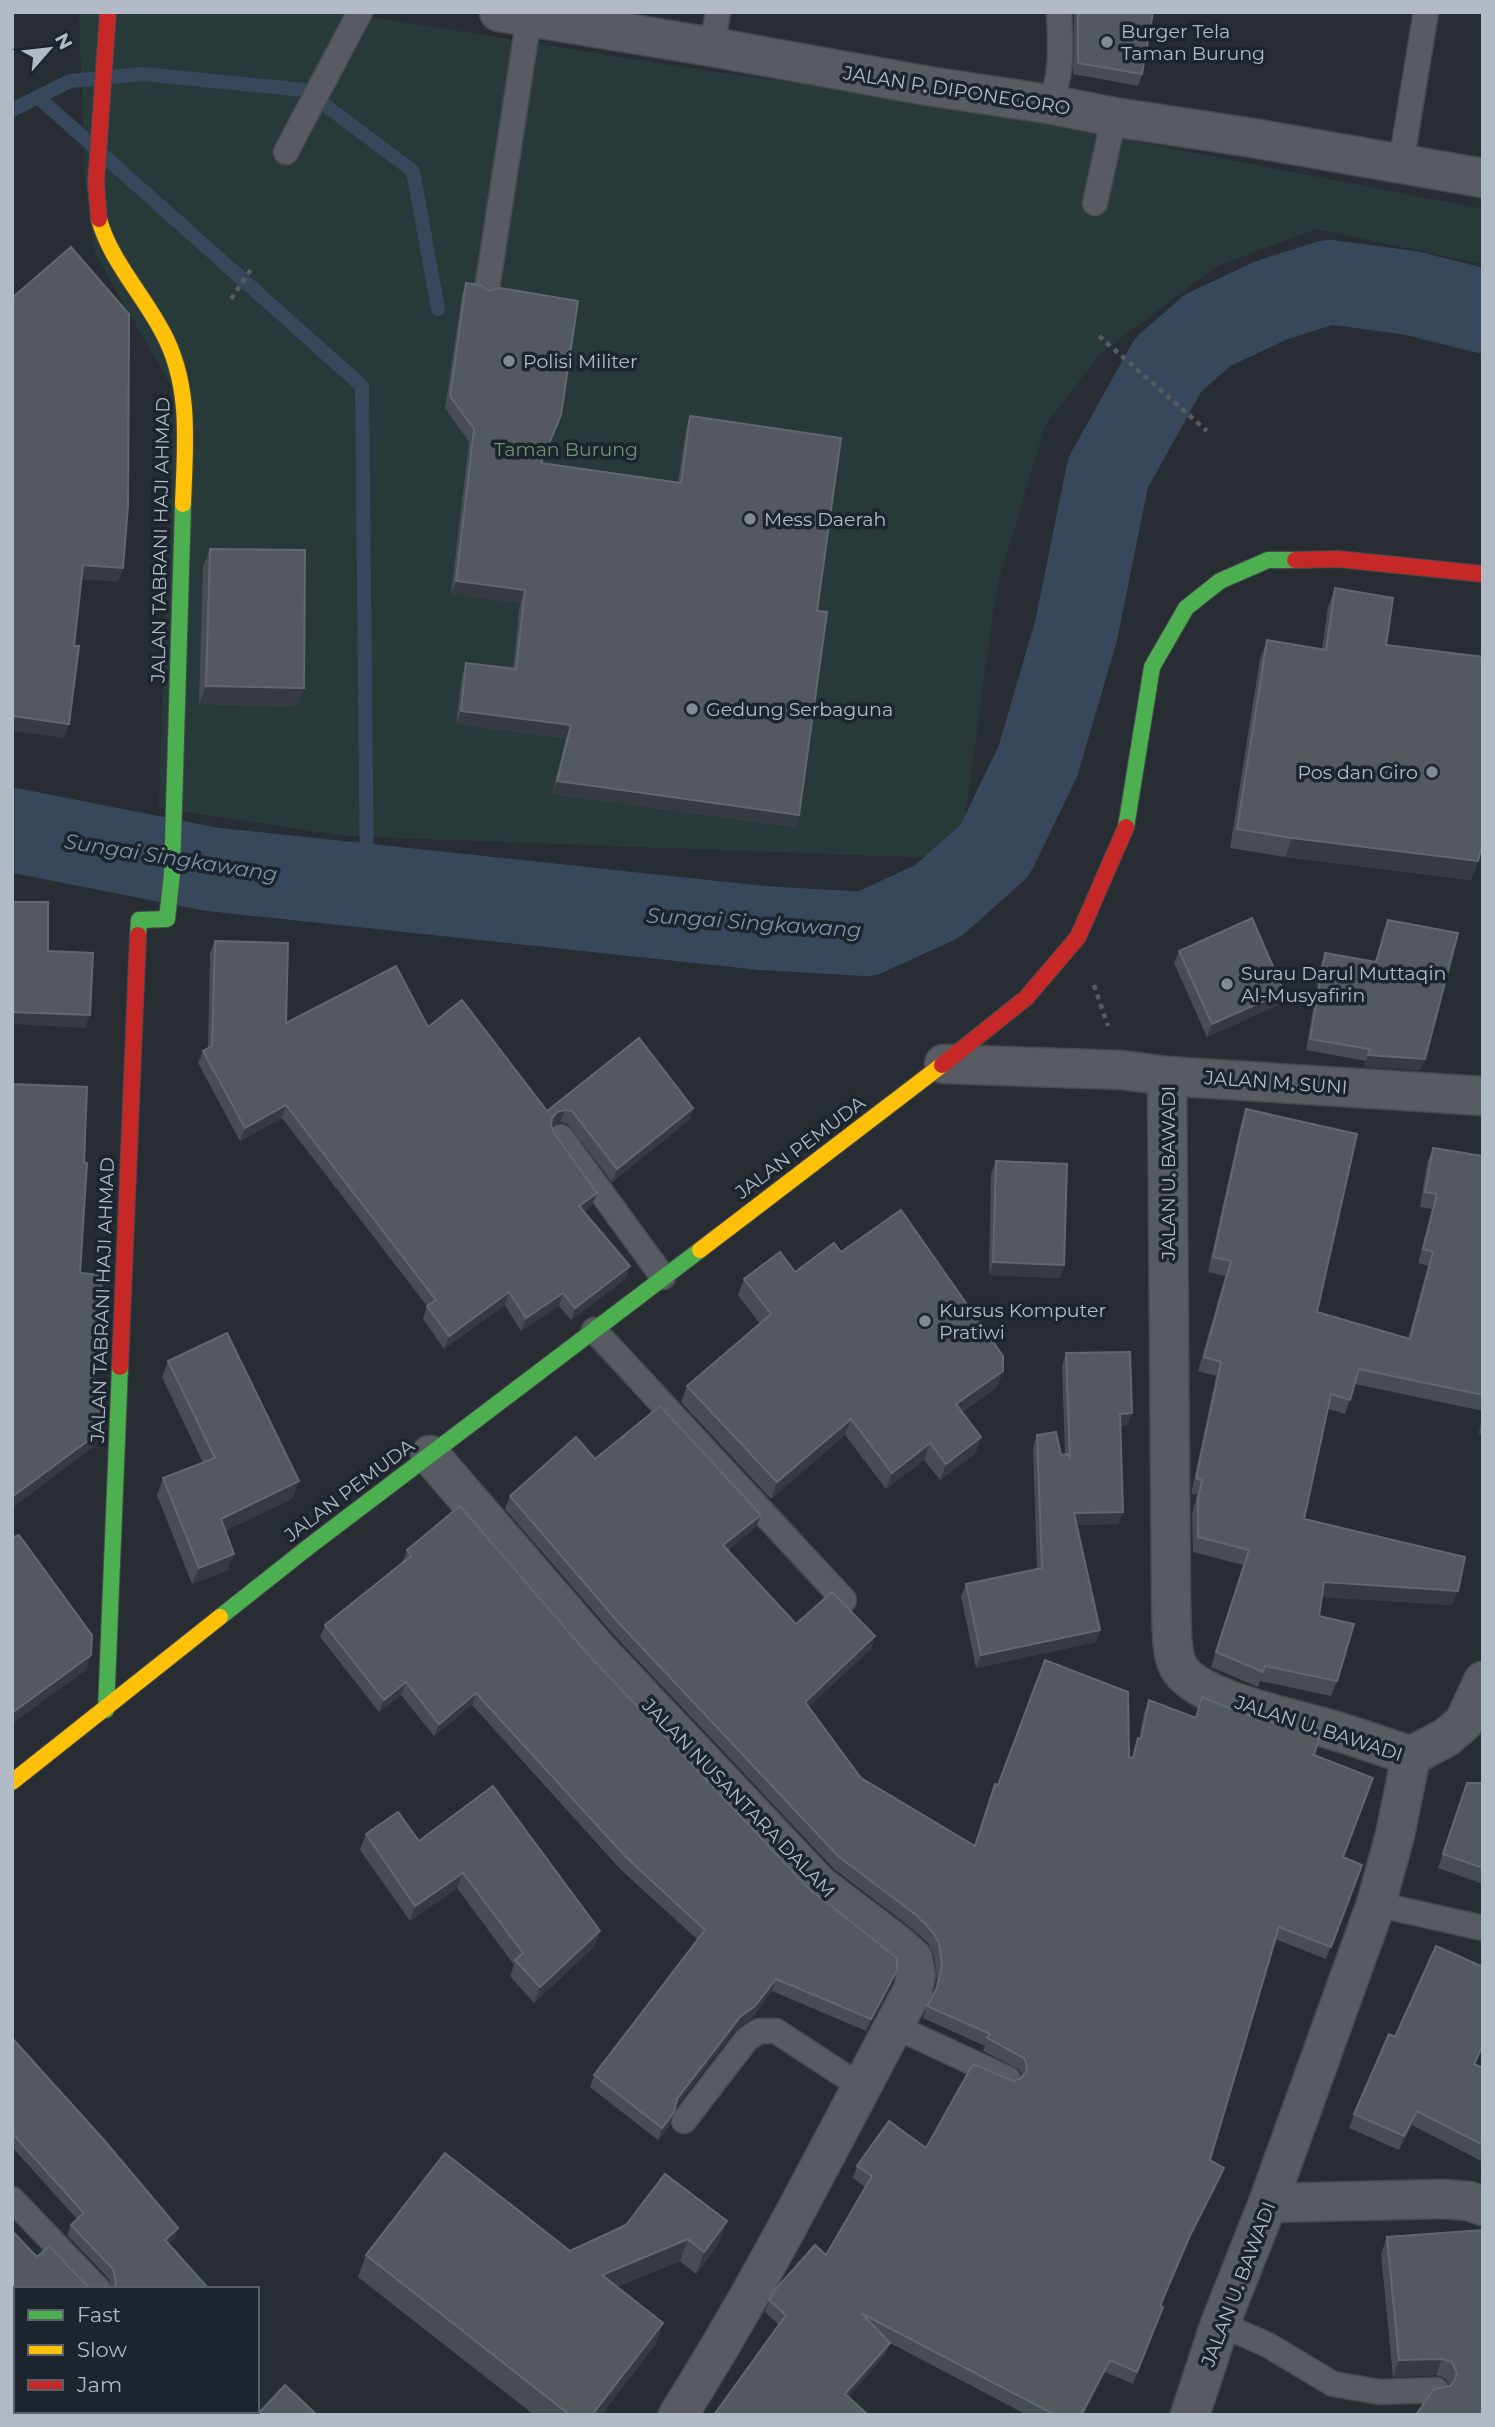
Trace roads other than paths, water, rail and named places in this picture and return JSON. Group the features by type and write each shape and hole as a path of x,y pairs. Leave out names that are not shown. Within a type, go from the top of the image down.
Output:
{"main road":[{"name":"JALAN TABRANI HAJI AHMAD","path":"106,1710 139,920 167,919 174,838 186,419 182,379 169,343 105,237 98,207 96,168 100,149 108,12"},
{"name":"JALAN PEMUDA","path":"12,1782 311,1545 944,1065 1026,999 1078,937 1126,828 1152,667 1186,608 1220,581 1268,560 1338,559 1483,574"}],"street":[{"name":"JALAN P. DIPONEGORO","path":"514,15 715,30 928,86 1048,103 1114,117 1483,178"},
{"name":"JALAN M. SUNI","path":"944,1065 1122,1070 1167,1076 1483,1096"},
{"name":"JALAN U. BAWADI","path":"1167,1076 1171,1597 1178,1667 1197,1684 1239,1704 1329,1728 1411,1756 1395,1835 1376,1904 1268,2203 1220,2324 1190,2415"},
{"name":"JALAN NUSANTARA DALAM","path":"430,1455 597,1649 819,1885 913,1959 916,1975 914,1990 716,2354 678,2415"},
{"path":"1411,1756 1447,1737 1464,1722 1483,1681"},
{"path":"1268,2203 1443,2199 1469,2201 1483,2206"}],"lane":[{"path":"286,152 360,12"},
{"path":"1048,103 1056,92 1059,12"},
{"path":"1407,164 1426,12"},
{"path":"487,289 514,15"},
{"path":"1095,202 1114,117"},
{"path":"561,1137 663,1277"},
{"path":"594,1330 844,1600"},
{"path":"1376,1904 1483,1928"},
{"path":"894,2026 1008,2079"},
{"path":"684,2121 747,2039 759,2031 776,2031 863,2088"},
{"path":"12,2199 96,2287"},
{"path":"1220,2324 1268,2345 1332,2384 1380,2392 1436,2390"}],"waterway":[{"path":"12,110 70,81 143,74 305,90 413,171 438,309"},
{"path":"38,97 362,386 367,886"},
{"name":"Sungai Singkawang","path":"12,830 210,869 762,928 866,934 938,901 995,850 1038,761 1076,631 1108,473 1168,365 1208,330 1272,300 1329,282 1411,293 1483,311"}],"place":[{"name":"Burger Tela Taman Burung","path":"1107,42"},
{"name":"Polisi Militer","path":"509,361"},
{"name":"Mess Daerah","path":"750,519"},
{"name":"Gedung Serbaguna","path":"692,709"},
{"name":"Pos dan Giro","path":"1432,772"},
{"name":"Surau Darul Muttaqin Al-Musyafirin","path":"1227,984"},
{"name":"Kursus Komputer Pratiwi","path":"925,1321"}],"park label":[{"name":"Taman Burung","path":"566,449"}]}
